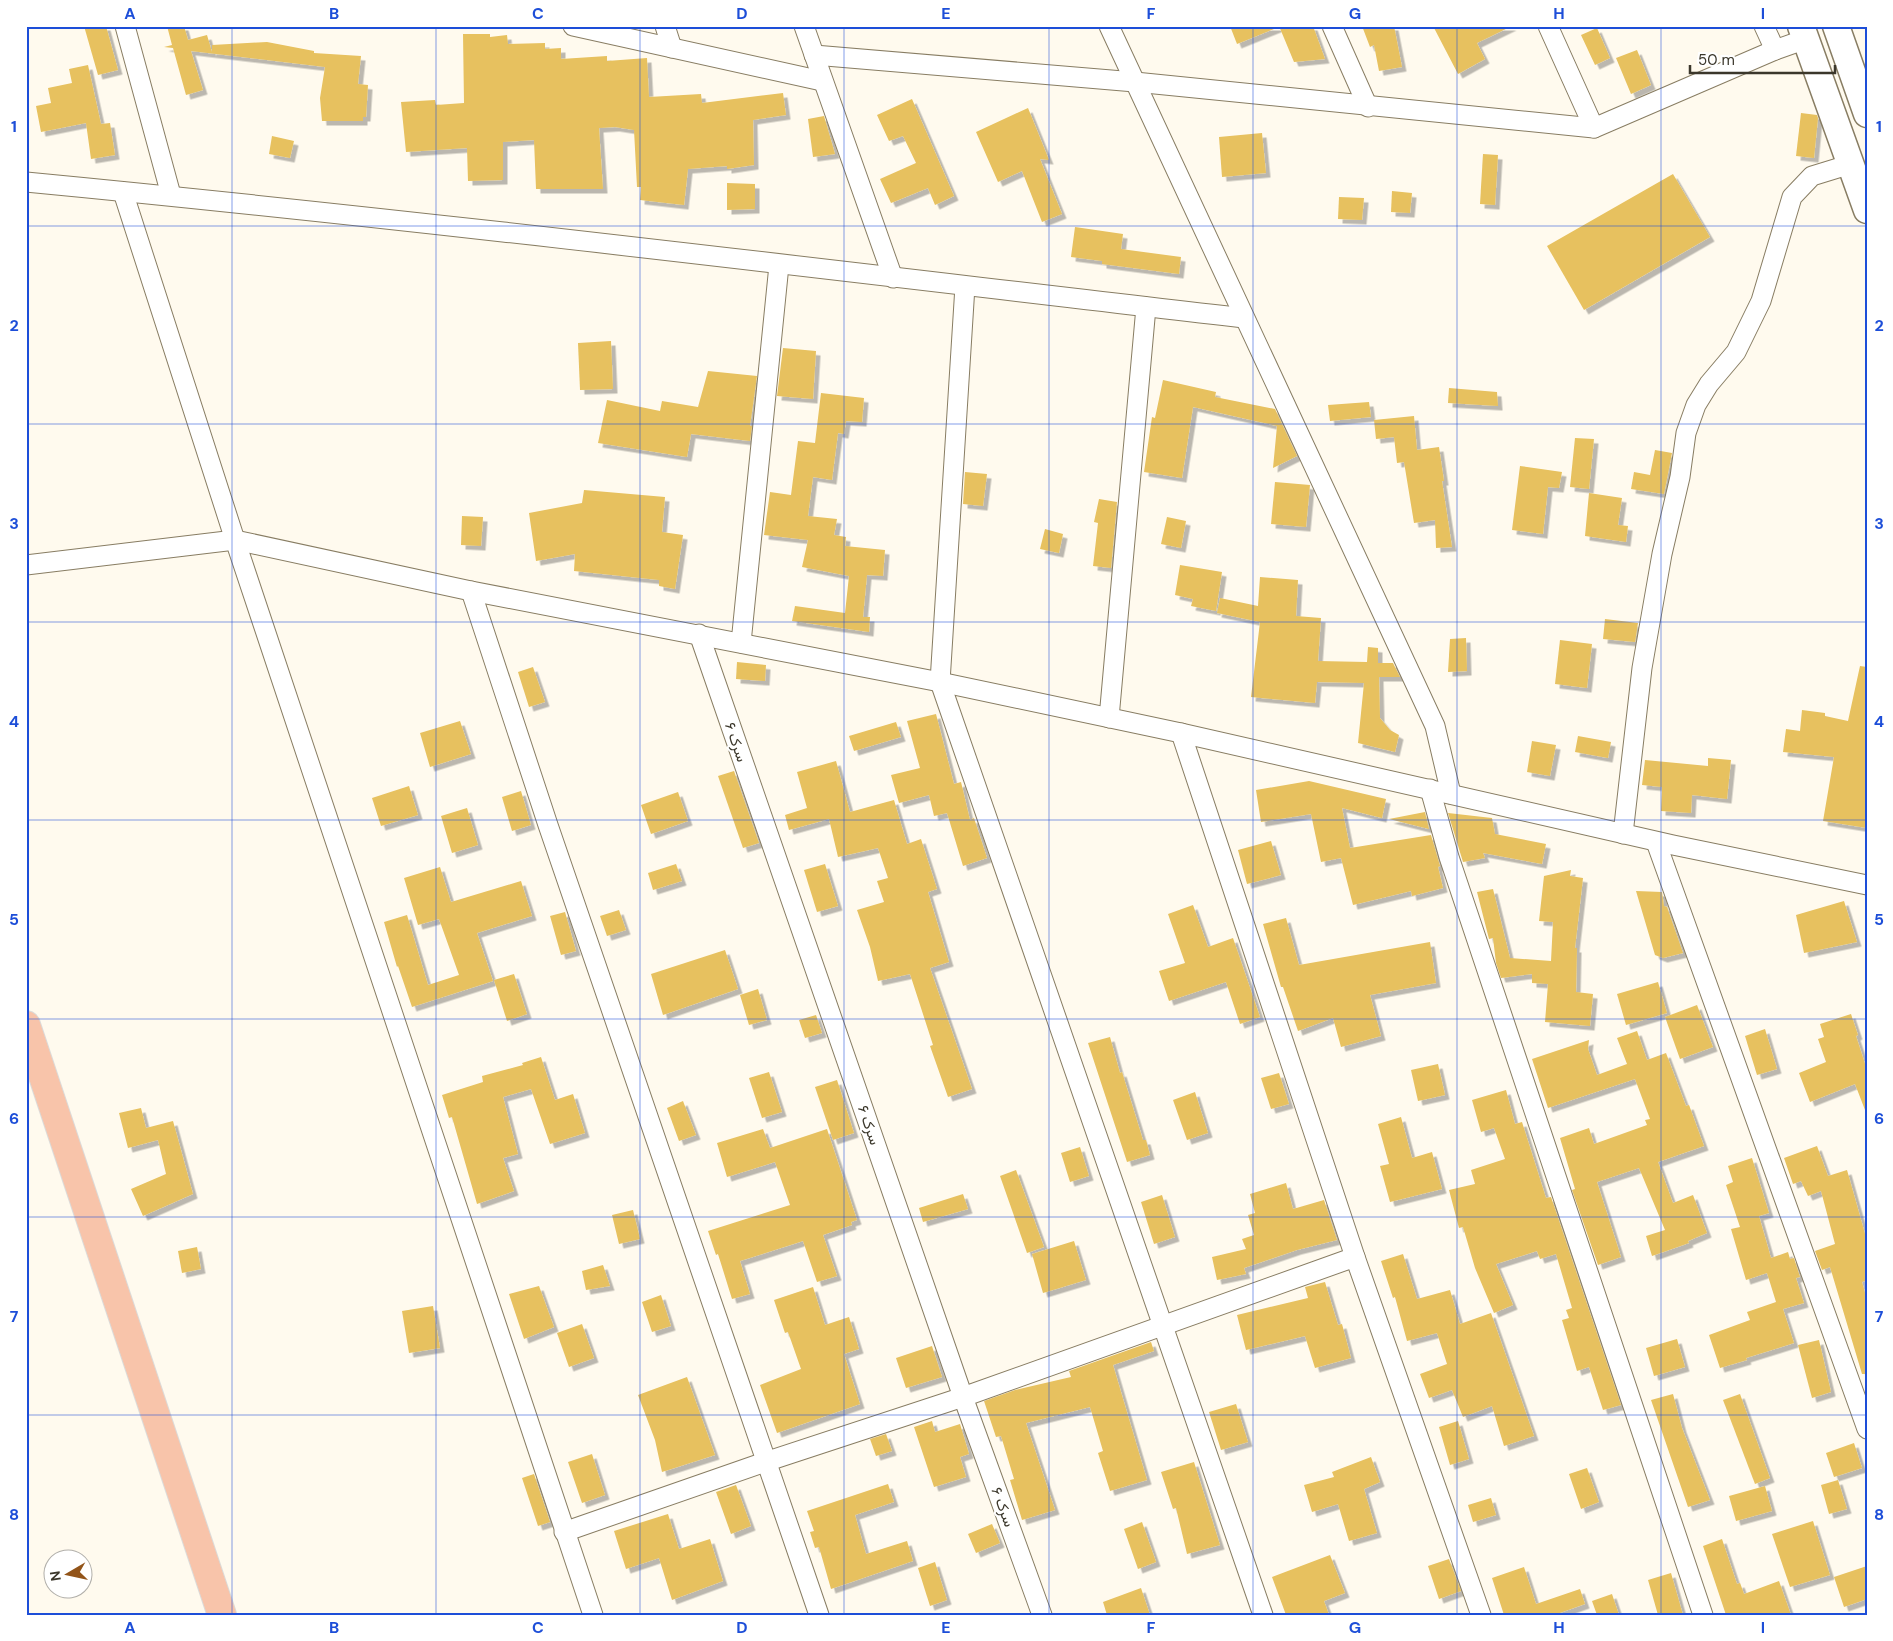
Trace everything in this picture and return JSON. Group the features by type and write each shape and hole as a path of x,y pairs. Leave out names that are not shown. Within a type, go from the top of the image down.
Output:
{"main road":[{"path":"1836,26 1867,114"},
{"path":"1803,33 1867,210"},
{"path":"26,1025 222,1615"}],"street":[{"path":"125,26 171,195"},
{"path":"572,26 822,81"},
{"path":"665,26 672,48"},
{"path":"804,26 893,278"},
{"path":"1109,26 1435,726 1451,794"},
{"path":"1332,26 1368,107"},
{"path":"1548,26 1594,128"},
{"path":"1764,26 1775,50"},
{"path":"814,55 1135,82 1368,107 1594,128 1775,50 1803,33"},
{"path":"1624,834 1642,668 1662,554 1680,477 1686,433 1696,405 1709,384 1736,352 1760,301 1792,197 1812,176 1850,164"},
{"path":"26,182 171,195 1244,318"},
{"path":"123,192 235,540 593,1615"},
{"path":"741,643 779,265"},
{"path":"965,286 940,682 1263,1615"},
{"path":"1108,718 1146,307"},
{"path":"26,565 235,540 472,591 940,682 1181,733 1656,842 1867,885"},
{"path":"472,591 548,825 819,1615"},
{"name":"سرک ۶","path":"699,634 963,1397 1042,1615"},
{"path":"1181,733 1355,1257 1481,1615"},
{"path":"1430,789 1449,857 1704,1615"},
{"path":"1656,842 1867,1429"},
{"path":"564,1532 765,1462 963,1397 1355,1257"}],"building":[{"path":"84,26 106,26 118,70 98,75"},
{"path":"167,26 184,26 188,40 207,35 212,52 212,45 267,42 314,51 314,53 361,56 358,84 368,85 366,117 363,117 363,121 322,121 320,98 325,67 191,51 203,90 186,95 173,48 164,47 172,45"},
{"path":"1230,26 1279,26 1279,27 1237,44"},
{"path":"1279,26 1313,26 1325,59 1294,62"},
{"path":"1362,26 1394,26 1402,67 1379,71 1374,45 1370,47"},
{"path":"1433,26 1512,26 1477,43 1485,59 1458,74"},
{"path":"1597,28 1610,58 1595,65 1581,35"},
{"path":"463,34 490,34 490,37 507,35 508,44 545,43 545,49 561,48 561,59 607,56 607,61 647,58 649,97 701,94 702,103 783,93 786,115 753,120 754,165 727,169 727,166 688,169 684,205 640,200 641,187 637,187 634,130 615,127 599,128 603,189 536,189 534,140 503,142 503,180 468,181 467,148 406,152 401,102 435,100 436,105 464,103"},
{"path":"1637,50 1651,85 1631,94 1616,58"},
{"path":"88,65 101,124 110,123 115,155 91,159 86,123 41,132 36,106 51,103 48,88 72,83 69,69"},
{"path":"912,99 954,196 935,205 928,188 891,203 880,179 916,163 903,136 889,141 877,115"},
{"path":"1028,108 1049,160 1040,159 1062,214 1042,222 1022,171 998,182 976,132"},
{"path":"1801,113 1817,115 1818,118 1814,158 1796,156"},
{"path":"824,116 835,154 813,157 808,119"},
{"path":"1262,133 1266,173 1222,177 1219,137"},
{"path":"272,136 294,141 290,158 269,154"},
{"path":"1483,154 1498,155 1495,205 1480,204"},
{"path":"1673,174 1710,237 1584,310 1547,246"},
{"path":"727,183 755,184 755,209 727,210"},
{"path":"1392,191 1412,193 1410,213 1391,212"},
{"path":"1339,197 1364,198 1362,220 1338,219"},
{"path":"1075,227 1123,234 1121,249 1181,257 1179,274 1102,264 1102,261 1071,257"},
{"path":"611,341 613,389 580,390 578,343"},
{"path":"783,348 816,351 813,399 777,396"},
{"path":"708,371 757,376 750,426 752,426 750,441 691,434 687,457 598,443 607,400 660,411 662,401 698,407"},
{"path":"1163,380 1216,392 1215,397 1275,409 1297,456 1273,468 1277,426 1193,407 1182,478 1144,472 1152,417 1155,418"},
{"path":"1449,388 1497,392 1498,406 1448,403"},
{"path":"821,393 864,398 862,422 846,421 844,434 838,433 832,480 813,477 808,516 837,519 834,535 846,537 845,546 885,550 883,576 867,575 863,617 870,617 869,632 792,621 795,606 845,613 849,576 802,567 808,540 764,535 770,492 791,495 798,441 815,443"},
{"path":"1369,402 1371,417 1330,421 1328,405"},
{"path":"1414,416 1417,450 1439,447 1452,547 1436,548 1435,520 1414,523 1404,462 1397,463 1394,437 1376,439 1374,420"},
{"path":"1575,438 1594,439 1589,489 1570,487"},
{"path":"1655,450 1672,453 1664,494 1631,489 1634,472 1650,475"},
{"path":"1520,466 1562,472 1559,488 1548,487 1543,534 1512,530"},
{"path":"965,472 987,474 983,506 963,504"},
{"path":"1275,482 1310,485 1306,527 1271,524"},
{"path":"584,490 665,497 662,532 683,535 675,589 659,586 659,580 574,571 575,554 536,561 529,513 582,503"},
{"path":"1589,493 1622,498 1618,525 1628,526 1626,542 1585,536"},
{"path":"1099,499 1117,502 1111,568 1093,566 1098,523 1094,522"},
{"path":"462,516 483,517 481,546 461,545"},
{"path":"1167,517 1186,521 1181,548 1161,544"},
{"path":"1045,529 1063,534 1059,553 1040,549"},
{"path":"1180,565 1222,572 1216,611 1191,606 1193,599 1175,595"},
{"path":"1260,577 1298,580 1296,616 1321,618 1318,661 1367,662 1368,647 1378,648 1378,663 1393,663 1400,677 1379,677 1380,718 1390,730 1399,735 1395,752 1358,743 1364,683 1317,682 1315,703 1251,697 1260,622 1217,613 1220,598 1258,606"},
{"path":"1605,619 1638,623 1635,642 1603,639"},
{"path":"1466,638 1467,671 1448,672 1450,639"},
{"path":"1560,640 1592,644 1587,688 1555,684"},
{"path":"737,662 766,665 765,681 736,679"},
{"path":"1860,666 1867,667 1867,828 1823,821 1834,757 1783,752 1786,729 1800,731 1802,710 1825,713 1825,716 1848,721"},
{"path":"533,667 545,702 529,707 518,672"},
{"path":"936,714 954,784 961,782 970,820 974,818 987,858 963,866 947,813 934,816 929,795 899,803 891,775 920,768 907,721"},
{"path":"460,721 471,754 430,767 420,733"},
{"path":"896,722 901,737 854,751 849,736"},
{"path":"1578,736 1611,742 1608,758 1575,752"},
{"path":"1532,741 1556,745 1550,776 1527,772"},
{"path":"1708,758 1731,760 1727,799 1692,795 1691,813 1661,811 1662,787 1642,785 1645,760 1708,766"},
{"path":"836,761 850,812 894,800 907,844 921,839 937,889 928,892 949,962 930,968 972,1089 948,1097 930,1046 933,1045 910,974 878,981 870,947 857,910 884,902 877,881 888,878 878,848 838,857 829,819 789,830 785,815 807,808 797,772"},
{"path":"734,771 759,843 743,848 718,776"},
{"path":"1309,781 1386,799 1382,818 1342,808 1350,848 1431,835 1440,866 1438,867 1443,888 1412,896 1411,891 1353,905 1341,858 1321,862 1311,814 1261,822 1256,790"},
{"path":"409,786 418,815 381,826 372,798"},
{"path":"521,791 531,825 512,831 502,797"},
{"path":"678,792 688,821 651,834 641,805"},
{"path":"467,808 478,845 452,853 441,816"},
{"path":"1425,812 1429,829 1389,819"},
{"path":"1448,813 1492,818 1495,834 1546,844 1542,864 1483,853 1485,858 1463,862"},
{"path":"1271,841 1281,875 1247,884 1238,850"},
{"path":"676,864 682,881 653,890 648,873"},
{"path":"825,864 838,906 817,912 804,870"},
{"path":"440,867 451,902 521,881 532,916 477,933 493,981 412,1007 397,967 384,922 407,915 428,985 459,975 439,919 418,925 404,878"},
{"path":"1571,870 1570,876 1583,878 1575,948 1577,948 1576,992 1593,994 1590,1026 1545,1022 1548,984 1532,983 1532,974 1501,978 1496,963 1493,938 1489,939 1477,892 1493,889 1510,958 1551,961 1553,922 1539,921 1544,876"},
{"path":"1636,891 1662,892 1664,906 1667,907 1683,953 1663,958 1655,955"},
{"path":"1844,901 1857,942 1804,953 1796,915"},
{"path":"1193,905 1208,947 1233,938 1260,1017 1240,1024 1226,982 1169,1001 1159,971 1185,963 1168,914"},
{"path":"619,910 626,930 607,936 600,916"},
{"path":"565,912 576,951 561,955 550,916"},
{"path":"1286,918 1299,965 1430,942 1436,983 1370,995 1381,1036 1341,1047 1333,1018 1298,1031 1283,987 1281,987 1263,924"},
{"path":"725,950 738,989 663,1015 651,974"},
{"path":"514,974 527,1014 507,1021 494,980"},
{"path":"1658,982 1667,1013 1626,1025 1617,994"},
{"path":"758,989 767,1020 749,1025 740,995"},
{"path":"1697,1005 1713,1047 1680,1059 1665,1017"},
{"path":"1851,1014 1867,1070 1867,1110 1865,1110 1855,1084 1810,1102 1799,1073 1826,1062 1818,1039 1824,1037 1820,1024"},
{"path":"816,1015 822,1033 805,1038 799,1020"},
{"path":"1765,1029 1777,1069 1757,1075 1745,1036"},
{"path":"1637,1031 1647,1060 1666,1053 1686,1106 1689,1105 1704,1146 1658,1162 1673,1203 1693,1195 1707,1233 1688,1241 1689,1243 1652,1256 1646,1236 1665,1230 1639,1168 1597,1182 1621,1257 1598,1265 1572,1190 1575,1189 1560,1138 1589,1128 1594,1144 1647,1125 1645,1120 1650,1119 1635,1079 1548,1108 1532,1059 1589,1040 1588,1049 1597,1075 1627,1064 1617,1038"},
{"path":"1110,1037 1120,1073 1122,1072 1143,1140 1146,1140 1150,1155 1127,1162 1088,1043"},
{"path":"541,1057 555,1100 573,1094 585,1133 550,1144 531,1089 503,1097 518,1154 503,1158 514,1191 477,1204 452,1117 449,1118 442,1095 483,1082 482,1076 523,1065 522,1063"},
{"path":"1438,1064 1445,1095 1418,1101 1411,1070"},
{"path":"769,1072 782,1112 762,1118 749,1078"},
{"path":"1279,1073 1289,1104 1271,1109 1261,1078"},
{"path":"837,1080 854,1133 833,1140 815,1087"},
{"path":"1506,1090 1515,1124 1522,1122 1546,1198 1551,1197 1621,1405 1603,1410 1589,1367 1577,1371 1562,1320 1569,1318 1566,1310 1572,1308 1556,1254 1540,1259 1537,1251 1496,1264 1513,1305 1494,1313 1475,1268 1463,1227 1459,1228 1449,1190 1475,1184 1471,1170 1505,1159 1494,1128 1481,1132 1472,1100"},
{"path":"1195,1092 1208,1133 1187,1140 1173,1100"},
{"path":"683,1101 696,1135 679,1141 667,1108"},
{"path":"141,1108 146,1128 173,1121 193,1194 143,1216 131,1189 166,1174 158,1140 128,1148 119,1113"},
{"path":"1401,1117 1412,1158 1432,1152 1442,1189 1390,1202 1380,1166 1389,1164 1378,1124"},
{"path":"763,1129 770,1148 827,1129 857,1220 851,1222 852,1225 823,1235 837,1276 817,1282 803,1241 740,1261 750,1294 732,1299 718,1254 716,1255 708,1231 790,1205 775,1162 727,1177 717,1143"},
{"path":"1817,1146 1828,1176 1847,1170 1867,1241 1867,1280 1862,1282 1867,1300 1867,1374 1862,1374 1830,1267 1822,1270 1815,1251 1835,1244 1821,1191 1808,1196 1801,1181 1793,1184 1784,1158"},
{"path":"1080,1147 1089,1176 1070,1182 1061,1153"},
{"path":"1752,1158 1769,1213 1759,1216 1771,1258 1788,1252 1790,1259 1794,1258 1800,1277 1796,1278 1804,1303 1783,1309 1794,1343 1720,1368 1709,1335 1750,1320 1747,1312 1776,1302 1767,1273 1746,1280 1731,1229 1740,1227 1726,1185 1733,1182 1728,1166"},
{"path":"1016,1170 1044,1247 1027,1253 1000,1176"},
{"path":"1286,1183 1293,1209 1324,1200 1337,1240 1297,1250 1244,1268 1246,1274 1217,1280 1212,1257 1246,1249 1242,1239 1254,1235 1248,1215 1255,1213 1250,1194"},
{"path":"963,1194 968,1209 923,1222 919,1208"},
{"path":"1162,1195 1175,1237 1154,1244 1141,1202"},
{"path":"633,1210 640,1239 619,1244 612,1215"},
{"path":"1074,1241 1086,1280 1043,1293 1032,1254"},
{"path":"197,1247 201,1269 182,1273 178,1251"},
{"path":"1403,1254 1417,1299 1450,1290 1460,1324 1491,1313 1534,1436 1504,1446 1492,1406 1463,1417 1452,1390 1429,1398 1420,1374 1447,1364 1437,1333 1407,1341 1395,1297 1393,1298 1381,1261"},
{"path":"603,1265 610,1286 586,1290 582,1271"},
{"path":"1325,1282 1338,1325 1342,1324 1351,1358 1315,1368 1305,1336 1246,1350 1237,1315 1308,1298 1305,1287"},
{"path":"539,1286 554,1327 524,1339 509,1294"},
{"path":"813,1287 825,1325 849,1317 859,1349 844,1354 860,1404 777,1433 760,1385 801,1369 788,1332 785,1333 774,1300"},
{"path":"661,1295 671,1326 652,1332 642,1302"},
{"path":"433,1306 440,1348 409,1353 402,1311"},
{"path":"582,1324 594,1358 569,1367 557,1333"},
{"path":"1677,1339 1685,1367 1654,1376 1646,1348"},
{"path":"1819,1340 1831,1392 1812,1398 1798,1345"},
{"path":"1151,1342 1154,1351 1113,1365 1147,1480 1110,1491 1098,1453 1103,1451 1090,1407 1026,1423 1055,1510 1022,1520 1010,1480 1014,1479 1001,1436 996,1437 984,1401 1015,1390 1071,1377 1069,1371"},
{"path":"932,1346 942,1377 906,1388 896,1358"},
{"path":"687,1377 715,1455 662,1472 655,1440 638,1395"},
{"path":"1673,1394 1682,1428 1710,1500 1688,1507 1651,1400"},
{"path":"1740,1394 1770,1478 1755,1484 1723,1400"},
{"path":"1236,1404 1248,1442 1221,1450 1209,1412"},
{"path":"932,1421 935,1432 960,1424 969,1454 960,1457 966,1477 934,1487 914,1427"},
{"path":"1458,1421 1469,1459 1450,1465 1439,1427"},
{"path":"886,1434 892,1451 876,1456 870,1439"},
{"path":"1854,1443 1862,1468 1834,1477 1826,1453"},
{"path":"592,1454 605,1495 582,1503 568,1462"},
{"path":"1371,1457 1380,1482 1364,1489 1377,1533 1349,1541 1338,1504 1312,1512 1304,1485 1334,1477 1332,1472"},
{"path":"1194,1462 1220,1545 1187,1554 1176,1508 1173,1509 1161,1472"},
{"path":"1587,1468 1599,1502 1581,1509 1569,1474"},
{"path":"534,1474 550,1522 538,1526 522,1478"},
{"path":"1838,1480 1847,1509 1829,1514 1821,1485"},
{"path":"888,1484 894,1502 855,1515 866,1554 907,1541 913,1561 831,1589 819,1547 815,1548 810,1532 814,1531 807,1511"},
{"path":"736,1485 751,1526 731,1534 716,1492"},
{"path":"1765,1486 1772,1511 1736,1521 1729,1496"},
{"path":"1491,1498 1496,1515 1473,1522 1468,1505"},
{"path":"668,1514 679,1549 710,1539 723,1581 672,1600 659,1558 626,1569 614,1531"},
{"path":"1813,1521 1830,1575 1790,1587 1772,1534"},
{"path":"1142,1522 1156,1562 1138,1569 1124,1529"},
{"path":"992,1524 1000,1543 976,1553 968,1534"},
{"path":"1722,1539 1737,1584 1740,1583 1744,1594 1779,1581 1791,1615 1726,1615 1703,1546"},
{"path":"1330,1555 1345,1593 1324,1601 1329,1615 1286,1615 1272,1577"},
{"path":"1449,1559 1461,1591 1439,1599 1428,1566"},
{"path":"935,1562 947,1600 930,1606 918,1568"},
{"path":"1867,1566 1867,1599 1844,1607 1834,1577"},
{"path":"1524,1567 1536,1604 1580,1589 1585,1604 1554,1615 1504,1615 1492,1578"},
{"path":"1671,1573 1683,1615 1658,1615 1648,1580"},
{"path":"1141,1588 1150,1615 1107,1615 1103,1602"},
{"path":"1612,1594 1619,1615 1597,1615 1592,1601"}]}
